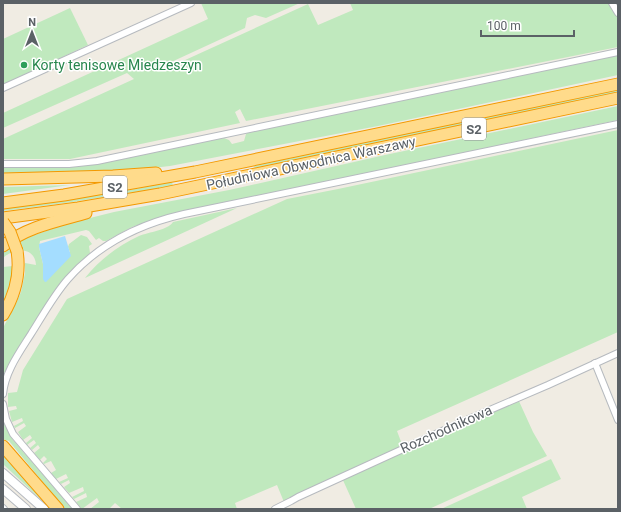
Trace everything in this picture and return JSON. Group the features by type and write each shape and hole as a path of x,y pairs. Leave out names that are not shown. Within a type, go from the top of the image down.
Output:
{"highway":[{"name":"Południowa Obwodnica Warszawy","path":"3,203 64,195 195,172 618,84"},
{"name":"Południowa Obwodnica Warszawy","path":"3,218 78,208 218,183 618,98"},
{"path":"3,179 70,178 195,172"},
{"path":"3,246 16,237 31,230 124,200"},
{"path":"3,222 10,232 17,251 18,267 16,288 3,315"},
{"path":"3,446 58,509"}],"main road":[{"path":"3,473 44,509"},
{"path":"3,489 26,509"}],"street":[{"path":"3,88 191,3"},
{"path":"612,3 618,13"},
{"path":"3,164 69,164 98,160 618,52"},
{"path":"3,394 7,375 20,351 57,293 69,278 95,254 122,237 140,228 178,216 618,124"},
{"name":"Rozchodnikowa","path":"275,509 377,460 618,352"},
{"path":"596,363 618,420"},
{"path":"3,404 6,419 12,434 77,509"}],"green space":[{"path":"201,3 300,3 266,18 255,15 247,18 245,28 154,70 161,71 308,4 318,25 353,10 350,3 608,3 618,17 618,47 246,121 240,109 235,112 240,123 70,159 3,159 3,139 134,79 127,73 3,128 3,113 208,19"},
{"name":"Korty tenisowe Miedzeszyn","path":"70,8 88,45 3,85 3,39"},
{"path":"618,54 618,75 378,126 170,166 125,171 3,173 3,167 79,166 224,138 229,140 232,144 244,141 246,134 249,132"},
{"path":"618,89 618,93 255,169 254,165"},
{"path":"618,106 618,120 165,216 132,227 106,241 99,238 96,240 89,231 86,230 40,241 39,247 43,264 43,279 70,252 68,247 69,244 81,235 87,237 92,244 89,246 90,253 88,256 56,289 8,365 3,376 3,328 21,292 25,273 25,263 36,265 32,254 28,252 12,252 3,258 3,252 20,240 66,224 114,212 229,190 385,155"},
{"path":"618,130 618,332 397,431 403,447 284,502 277,485 235,503 237,509 122,509 115,503 110,508 90,509 99,502 97,498 82,509 76,502 87,497 86,493 74,499 72,497 84,491 83,487 69,493 64,487 70,483 69,480 61,484 59,482 68,478 66,474 56,479 51,473 56,470 51,461 44,464 43,463 47,459 44,456 40,460 34,453 40,448 38,445 32,450 30,448 36,443 34,440 27,445 26,443 32,438 30,435 23,440 18,432 26,426 24,423 15,428 14,426 23,421 22,418 12,422 9,411 17,409 16,406 8,407 8,393 17,392 23,370 67,299 287,199"},
{"path":"172,182 173,186 3,211 3,209 113,193"},
{"path":"70,185 3,194 3,187"},
{"path":"237,208 85,278 96,265 109,254 139,236 163,229 171,225 173,222"},
{"path":"13,266 12,277 3,304 3,267"},
{"path":"518,399 533,432 547,456 429,509 356,509 342,478"},
{"path":"3,422 13,440 73,509 65,509 9,441 3,438"},
{"path":"3,453 51,509 3,464"},
{"path":"551,459 561,479 522,497 527,509 441,509"}],"water":[{"path":"65,236 71,256 45,282 43,279 43,264 39,244"}],"place":[{"name":"Korty tenisowe Miedzeszyn","path":"24,65"}]}
